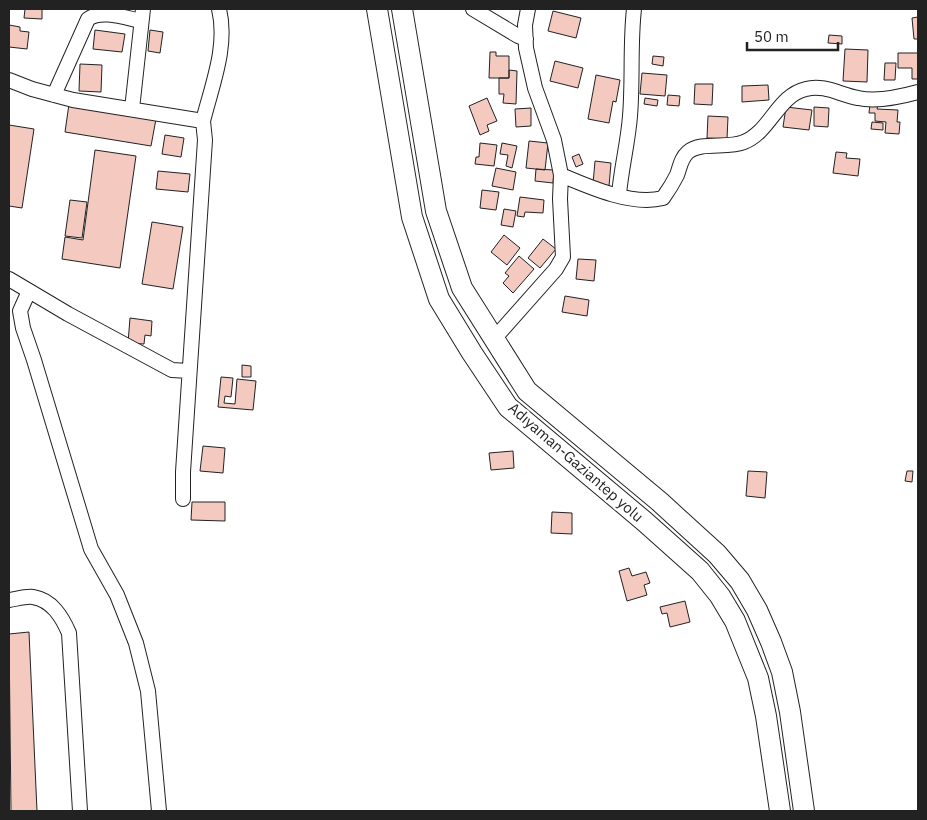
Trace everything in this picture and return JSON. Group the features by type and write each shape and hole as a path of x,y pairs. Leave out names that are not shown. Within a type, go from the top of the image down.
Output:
{"highway":[{"name":"Adıyaman-Gaziantep yolu","path":"377,9 412,217 439,299 508,407 644,520 700,571 720,596 735,621 758,678 766,716 780,811"},
{"name":"Adıyaman-Gaziantep yolu","path":"402,9 436,211 462,288 493,340 527,391 660,502 718,554 740,582 757,610 782,672 790,712 804,811"}],"street":[{"path":"183,499 189,370 205,140 203,121 221,49 223,24 220,9"},
{"path":"473,9 526,39"},
{"path":"493,340 556,269 563,257 560,199 561,175 554,140 534,88 526,48 528,9"},
{"path":"619,195 630,117 634,9"},
{"path":"54,95 88,19 94,14 142,15 132,109"},
{"path":"9,80 73,100 203,121"},
{"path":"561,175 586,186 619,195 644,200 663,198 677,175 681,160 688,152 696,148 727,146 744,142 757,134 791,96 805,89 821,88 859,98 882,98 918,92"},
{"path":"9,279 68,314 172,370 189,370"},
{"path":"29,291 20,311 23,328 91,549 117,595 136,643 148,692 159,811"},
{"path":"9,600 32,597 44,601 59,614 69,633 80,811"}],"building":[{"path":"25,9 42,9 42,19 24,18"},
{"path":"553,11 581,18 576,38 548,31"},
{"path":"918,17 918,39 914,39 912,18"},
{"path":"9,25 20,27 20,31 29,32 27,49 9,47"},
{"path":"95,30 125,34 122,52 93,49"},
{"path":"150,30 163,32 160,53 148,51"},
{"path":"829,35 842,36 842,44 828,43"},
{"path":"845,49 868,50 867,82 843,81"},
{"path":"490,52 496,52 496,56 509,56 509,78 489,78"},
{"path":"898,53 918,53 918,79 912,79 912,68 898,68"},
{"path":"653,56 664,57 663,66 652,64"},
{"path":"555,61 583,68 578,88 550,81"},
{"path":"885,63 896,63 895,80 884,80"},
{"path":"80,64 102,65 101,92 79,91"},
{"path":"509,70 517,71 516,104 503,103 504,94 499,94 499,78 509,78"},
{"path":"642,73 667,75 665,96 640,94"},
{"path":"596,75 620,80 616,102 613,101 609,123 588,119"},
{"path":"695,84 713,84 712,105 694,104"},
{"path":"768,85 769,100 742,102 742,86"},
{"path":"668,95 680,96 679,106 667,105"},
{"path":"487,98 497,121 487,125 489,131 480,135 469,106"},
{"path":"645,98 658,100 657,106 644,104"},
{"path":"69,104 156,119 151,146 65,132"},
{"path":"870,104 878,105 877,109 898,110 899,134 885,133 886,122 875,121 875,113 869,113"},
{"path":"786,107 812,110 809,130 783,127"},
{"path":"814,107 829,108 828,127 814,126"},
{"path":"531,108 531,126 516,127 515,109"},
{"path":"708,116 728,117 727,139 707,138"},
{"path":"872,122 883,123 883,130 871,129"},
{"path":"9,125 34,129 22,208 9,206"},
{"path":"165,135 184,138 181,157 162,154"},
{"path":"529,141 548,143 545,170 526,168"},
{"path":"480,143 497,145 494,166 475,164 476,157 479,157"},
{"path":"502,143 517,146 512,168 506,166 508,155 500,154"},
{"path":"95,150 136,156 120,268 62,259 65,237 83,240"},
{"path":"836,152 847,153 846,158 860,159 858,176 833,173"},
{"path":"579,154 583,164 576,167 572,157"},
{"path":"595,161 611,163 609,186 593,184"},
{"path":"496,168 516,172 513,190 492,186"},
{"path":"536,169 554,170 553,183 535,181"},
{"path":"158,171 190,174 188,192 156,189"},
{"path":"482,190 499,192 496,210 480,208"},
{"path":"520,197 544,200 543,213 525,212 524,217 517,216"},
{"path":"70,200 87,202 82,238 65,236"},
{"path":"504,209 516,211 513,227 501,225"},
{"path":"152,222 183,227 173,289 142,284"},
{"path":"504,235 520,248 507,265 491,252"},
{"path":"543,239 556,249 540,268 528,258"},
{"path":"519,256 534,269 513,293 503,283 509,276 505,273"},
{"path":"578,259 596,260 594,281 576,279"},
{"path":"565,296 589,300 587,316 562,312"},
{"path":"130,318 152,321 151,336 145,335 144,344 128,343"},
{"path":"242,365 251,366 251,377 242,377"},
{"path":"221,377 233,378 231,397 225,396 224,403 235,404 237,379 256,381 253,410 218,407"},
{"path":"203,446 225,448 223,473 200,471"},
{"path":"513,451 514,468 491,470 489,453"},
{"path":"748,471 767,472 765,498 746,496"},
{"path":"907,471 913,471 912,482 905,481"},
{"path":"192,502 225,502 225,521 191,520"},
{"path":"552,512 572,513 572,534 551,533"},
{"path":"629,568 632,576 646,572 650,583 644,585 647,595 627,601 619,571"},
{"path":"685,601 690,622 670,627 667,613 662,614 660,607"},
{"path":"29,632 37,811 11,811 9,634"}]}
